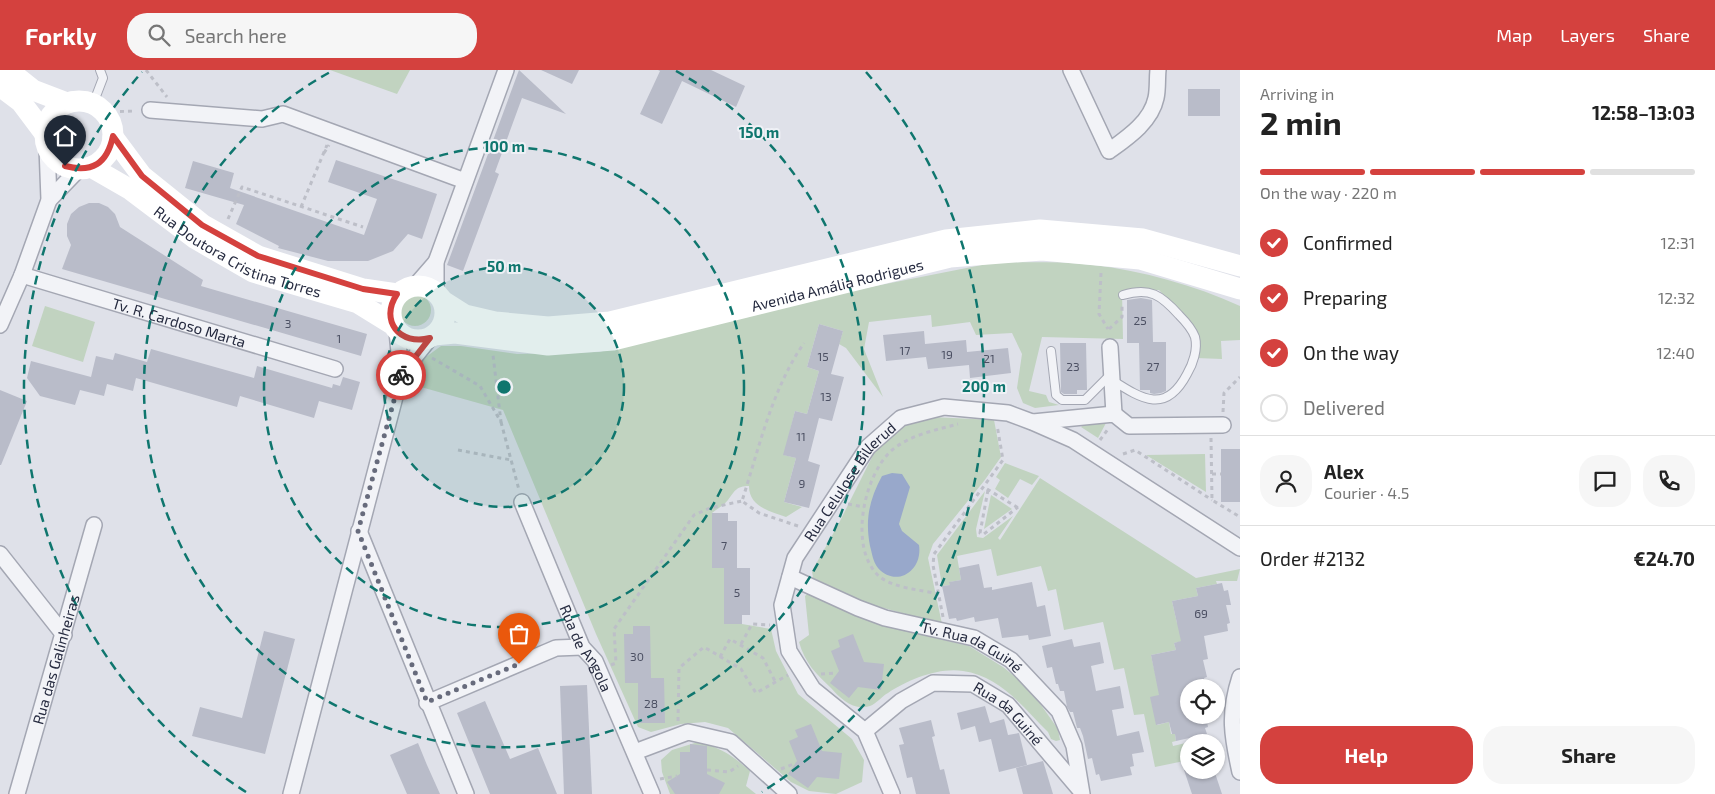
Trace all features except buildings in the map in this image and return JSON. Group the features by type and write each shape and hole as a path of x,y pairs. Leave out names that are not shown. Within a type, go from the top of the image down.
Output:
{"main road":[{"path":"8,70 33,90 67,103"},
{"path":"0,86 21,102 46,141 54,159 65,166 84,168 102,160 110,150 113,136 111,123 98,108 80,101 67,103 55,110 48,121 46,141"},
{"name":"Rua Doutora Cristina Torres","path":"113,136 142,176 202,225 221,236 258,256 363,289 397,294"},
{"name":"Rua Doutora Cristina Torres","path":"84,168 131,190 196,239 252,272 358,303 395,328"},
{"name":"Avenida Amália Rodrigues","path":"432,293 465,315 495,322 548,327 610,322 946,240 1040,230 1143,239 1240,266"},
{"name":"Avenida Amália Rodrigues","path":"430,339 455,333 548,345 614,340 950,257 1042,250 1140,259 1240,290"},
{"path":"403,289 432,293 445,316 430,339 412,340 395,328 390,308 397,294 403,289"}],"street":[{"path":"432,293 436,262 506,70"},
{"path":"1071,70 1109,151 1130,136 1147,116 1156,99 1158,70"},
{"path":"150,110 262,119 283,114 465,181"},
{"path":"0,325 22,275 49,200 46,141"},
{"path":"49,200 84,168"},
{"name":"Tv. R. Cardoso Marta","path":"22,275 335,369"},
{"path":"291,794 358,531 401,374 395,328"},
{"path":"401,374 430,339"},
{"path":"1109,342 1112,377 1112,420"},
{"name":"Rua Celulose Billerud","path":"892,794 865,731 813,690 789,651 782,604 796,558 813,531 868,447 901,418 944,407 1008,413 1032,422 1073,440 1240,548"},
{"path":"1032,422 1112,420 1129,426 1223,425"},
{"name":"Rua de Angola","path":"522,502 582,647 595,661 652,794"},
{"name":"Rua das Galinheiras","path":"17,794 94,525"},
{"path":"358,531 466,794"},
{"path":"0,554 64,635"},
{"name":"Tv. Rua da Guiné","path":"790,577 858,608 885,618 974,638 1011,660 1059,711 1074,746 1082,793"},
{"path":"427,702 556,648 582,647"},
{"path":"1240,677 1234,695 1231,718 1231,735 1240,772"},
{"name":"Rua da Guiné","path":"865,731 901,701 933,683 973,684 1008,705 1082,793"},
{"path":"635,752 688,732 731,742 789,794"}],"lane":[{"path":"98,108 103,78 100,70"},
{"path":"1051,351 1056,395 1062,400 1085,400 1112,377 1136,396 1157,400 1167,399 1180,388 1194,362 1195,338 1188,325 1164,298 1138,290 1122,295"}],"path":[{"path":"146,70 178,113"},
{"path":"98,108 150,110"},
{"path":"300,207 335,133"},
{"path":"221,236 242,187 363,227"},
{"path":"1102,256 1099,314 1108,329 1109,342"},
{"path":"1108,329 1122,317 1122,295"},
{"path":"494,337 492,350 500,422 522,502"},
{"path":"430,339 425,354 480,386 500,422"},
{"path":"742,501 772,406 792,361 804,343"},
{"path":"1223,404 1224,393 1240,376"},
{"path":"1107,446 1099,442 1112,420"},
{"path":"989,421 1003,422"},
{"path":"946,632 934,554 986,489 1003,460 997,422"},
{"path":"939,594 899,585 882,578 871,567 864,547 862,528 865,495 879,468 892,451 910,440 934,430 960,424"},
{"path":"458,450 511,460"},
{"path":"1114,450 1122,454 1135,450 1240,517"},
{"path":"1211,451 1212,500"},
{"path":"1212,474 1221,474"},
{"path":"986,489 1019,508 984,534 980,533 986,489"},
{"path":"616,663 614,629 694,515 710,508 742,501 758,513 813,531"},
{"path":"844,503 864,507"},
{"path":"741,644 752,624 785,626"},
{"path":"720,657 730,639 763,658 776,682"},
{"path":"677,736 680,668 704,647 741,669 756,694 799,667"},
{"path":"707,770 729,772 749,758"}],"green space":[{"path":"330,70 410,70 397,94"},
{"path":"997,262 1093,265 1131,271 1186,285 1240,306 1240,340 1221,341 1222,359 1196,358 1190,325 1159,290 1122,291 1123,339 1042,337 1029,391 1046,395 1049,402 1059,405 1035,408 1023,403 1017,388 1022,354 1012,333 976,335 970,322 932,327 931,315 869,322 864,349 883,397 846,348 839,344 843,331 819,324 807,367 819,371 807,414 795,411 784,455 796,458 784,502 802,507 786,517 767,510 756,503 750,493 749,486 738,488 725,504 712,513 712,568 724,568 742,624 771,629 776,651 798,694 852,739 864,760 862,782 836,794 809,791 791,782 728,728 705,722 681,724 651,732 638,727 596,634 503,410 410,384 419,362 441,346 461,346 517,354 599,352 855,290"},
{"path":"415,294 427,298 431,310 427,322 415,326 403,322 399,310 403,298"},
{"path":"45,306 95,322 83,362 32,346"},
{"path":"932,417 994,420 1001,457 933,544 928,558 942,624 869,604 813,578 812,571 838,525 878,445 900,426"},
{"path":"1104,421 1106,423 1098,438 1081,427 1085,424"},
{"path":"1205,454 1206,492 1146,455"},
{"path":"1005,463 1039,476 1032,485 1020,479 1008,498 995,489 1000,480 996,477"},
{"path":"1040,478 1196,578 1240,569 1237,581 1216,581 1217,584 1196,588 1198,596 1172,601 1177,623 1190,620 1198,638 1174,643 1176,650 1151,655 1156,677 1168,675 1157,725 1169,722 1171,734 1175,734 1176,741 1172,742 1173,746 1180,744 1180,762 1155,767 1144,714 1134,715 1124,668 1114,670 1103,622 1064,630 1056,589 1048,591 1041,566 997,576 991,549 957,556 961,580 942,586 937,555 985,491 976,529 977,537 983,538 1013,516 998,538 1000,540"},
{"path":"991,495 1012,509 984,529"},
{"path":"808,593 860,616 897,629 969,646 1003,667 1029,688 1058,729 1060,740 1051,739 1048,732 1030,713 1000,686 989,679 963,671 944,671 914,679 886,694 870,706 858,707 848,703 816,673 801,649 799,642 809,635 805,596"},
{"path":"698,742 726,753 750,771 746,786 756,794 670,794 662,772 661,760 672,750"}],"water":[{"path":"892,473 902,474 910,487 899,524 902,531 919,545 917,562 913,569 907,574 900,576 885,574 878,568 870,546 868,527 869,510 874,493 882,476"}],"way so far":[{"path":"401,375 358,531 427,702 519,664"}],"route":[{"path":"65,166 78,170 91,167 102,160 110,150 113,136 142,176 202,225 258,256 363,289 397,294 390,308 390,316 392,324 397,331 412,340 430,338 401,375"}]}
